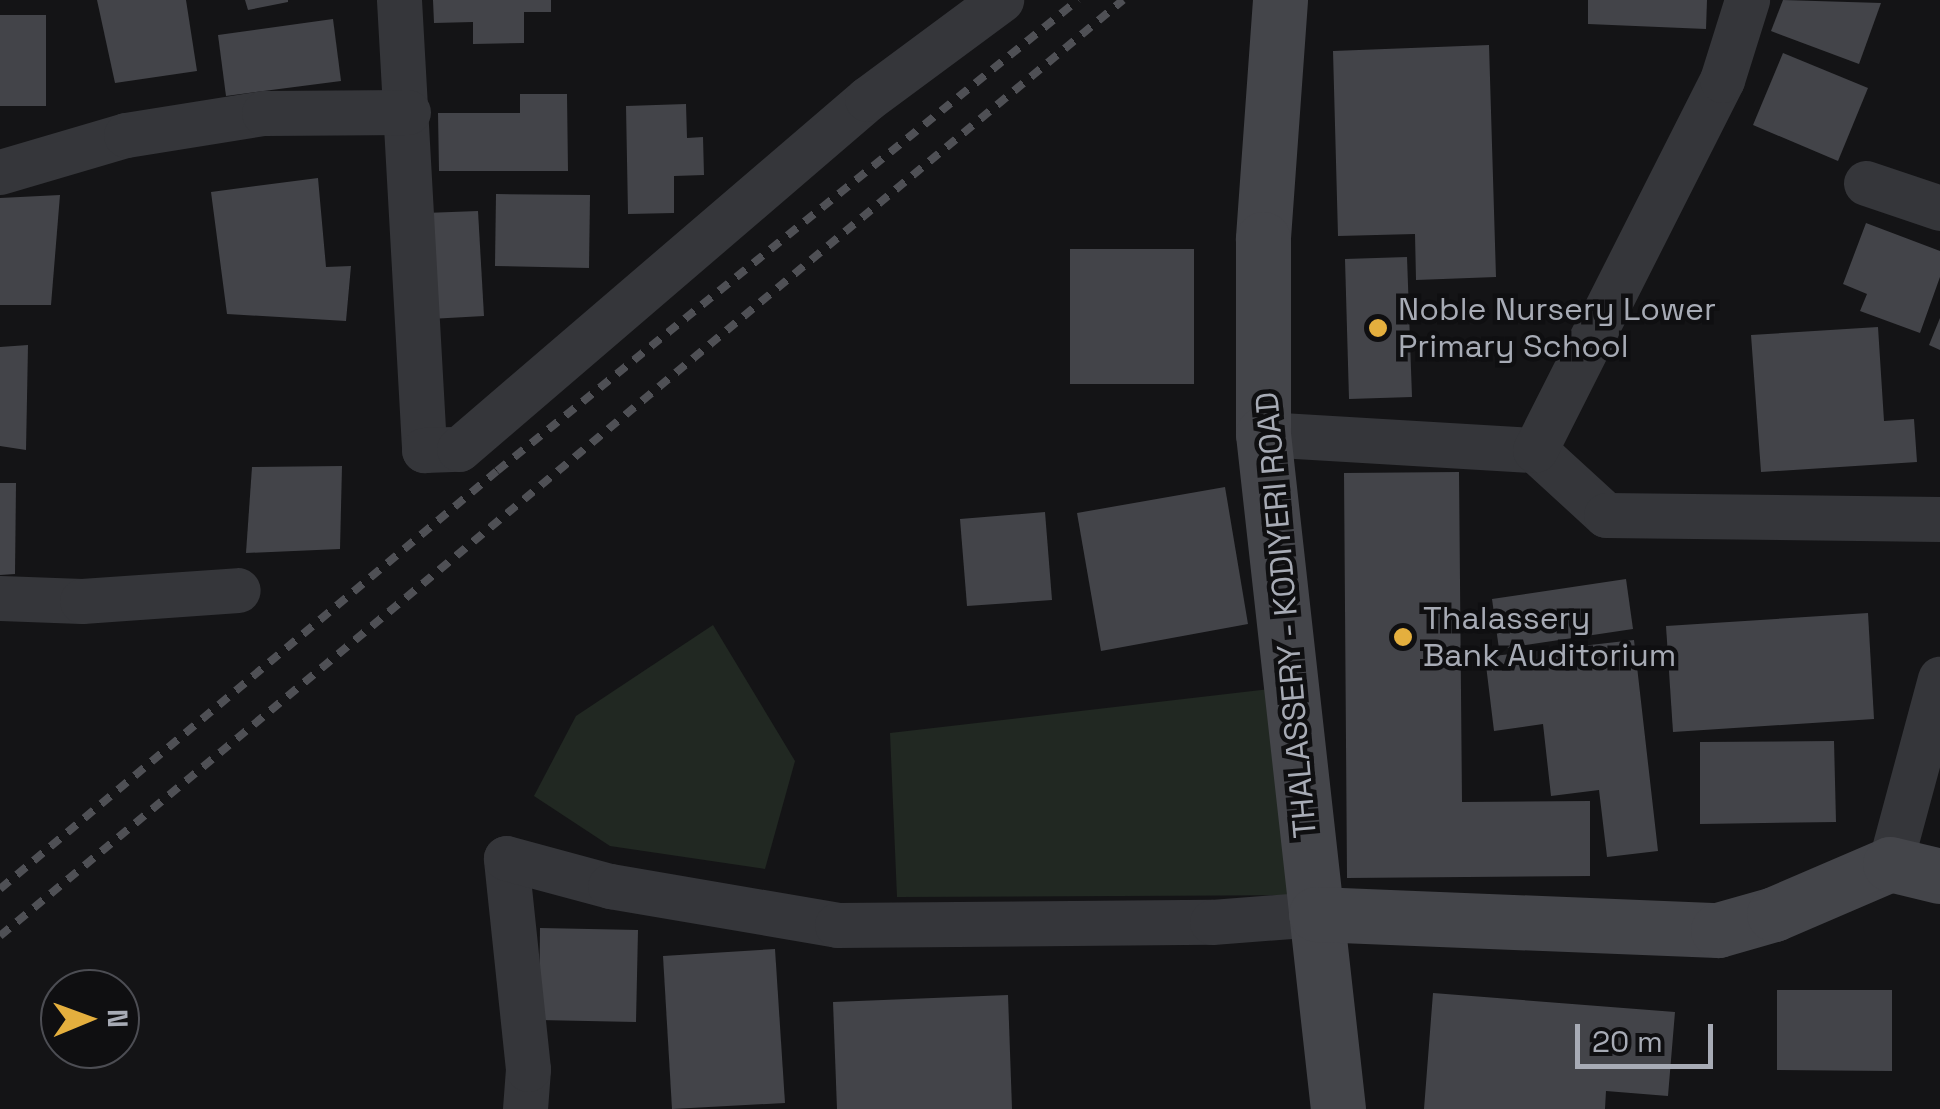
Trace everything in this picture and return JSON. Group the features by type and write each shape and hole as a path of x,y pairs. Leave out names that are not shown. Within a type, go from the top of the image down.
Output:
{"main road":[{"name":"THALASSERY - KODIYERI ROAD","path":"1280,0 1263,238 1264,434 1338,1109"},
{"path":"1316,914 1718,930 1915,870"}],"street":[{"path":"399,0 424,450 459,449 866,99 1001,0"},
{"path":"1534,450 1722,80 1746,0"},
{"path":"0,172 126,136 264,114 408,112"},
{"path":"1866,184 1940,208"},
{"path":"1264,434 1534,450 1606,514 1940,519"},
{"path":"0,598 82,601 238,590"},
{"path":"1915,870 1940,678"},
{"path":"526,1109 528,1070 506,858 610,886 836,924 1212,922 1316,914"}],"shaded area":[{"path":"713,625 795,761 765,869 610,846 534,796 576,716"},
{"path":"1279,688 1299,895 897,897 890,733"}],"building":[{"path":"97,0 186,0 197,71 115,83"},
{"path":"245,0 288,0 288,2 248,10"},
{"path":"433,0 551,0 551,12 524,12 524,43 473,44 473,22 434,23"},
{"path":"1588,0 1707,0 1706,29 1588,24"},
{"path":"1783,0 1881,3 1859,64 1771,31"},
{"path":"0,15 46,15 46,106 0,106"},
{"path":"333,19 341,81 226,96 218,35"},
{"path":"1489,45 1496,277 1416,280 1415,234 1338,236 1333,51"},
{"path":"1783,53 1868,88 1838,161 1753,125"},
{"path":"520,94 567,94 568,171 439,171 438,113 520,113"},
{"path":"686,104 687,138 703,137 704,175 674,176 674,213 628,214 626,106"},
{"path":"318,178 326,267 351,266 346,321 227,314 211,192"},
{"path":"496,194 590,195 589,268 495,266"},
{"path":"60,195 51,305 0,305 0,198"},
{"path":"478,211 484,316 430,319 425,213"},
{"path":"1866,223 1940,251 1940,277 1920,333 1860,311 1867,294 1843,284"},
{"path":"1070,249 1194,249 1194,384 1070,384"},
{"name":"Noble Nursery Lower Primary School","path":"1407,257 1412,397 1349,399 1345,259"},
{"path":"1940,318 1940,350 1929,345"},
{"path":"1878,327 1884,421 1914,419 1917,462 1761,472 1751,335"},
{"path":"28,345 26,450 0,446 0,347"},
{"path":"342,466 340,549 246,553 252,467"},
{"name":"Thalassery Bank Auditorium","path":"1459,472 1462,802 1590,801 1590,876 1347,878 1344,473"},
{"path":"0,483 16,483 15,574 0,575"},
{"path":"1225,487 1248,624 1101,651 1077,513"},
{"path":"1045,512 1052,600 967,606 960,519"},
{"path":"1626,579 1633,629 1499,649 1492,599"},
{"path":"1868,613 1874,719 1673,732 1666,626"},
{"path":"1634,640 1658,851 1607,857 1599,790 1551,796 1543,724 1494,731 1485,657"},
{"path":"1834,741 1836,822 1700,824 1700,742"},
{"path":"540,928 638,930 636,1022 539,1020"},
{"path":"775,949 785,1103 672,1109 663,956"},
{"path":"1777,990 1892,990 1892,1071 1777,1070"},
{"path":"1433,993 1675,1012 1668,1096 1606,1091 1605,1109 1424,1109"},
{"path":"1008,995 1012,1109 837,1109 833,1002"}],"railway":[{"path":"0,889 497,471 1078,0"},
{"path":"0,936 1123,0"}],"place":[{"name":"Noble Nursery Lower Primary School","path":"1378,328"},
{"name":"Thalassery Bank Auditorium","path":"1403,637"}]}
